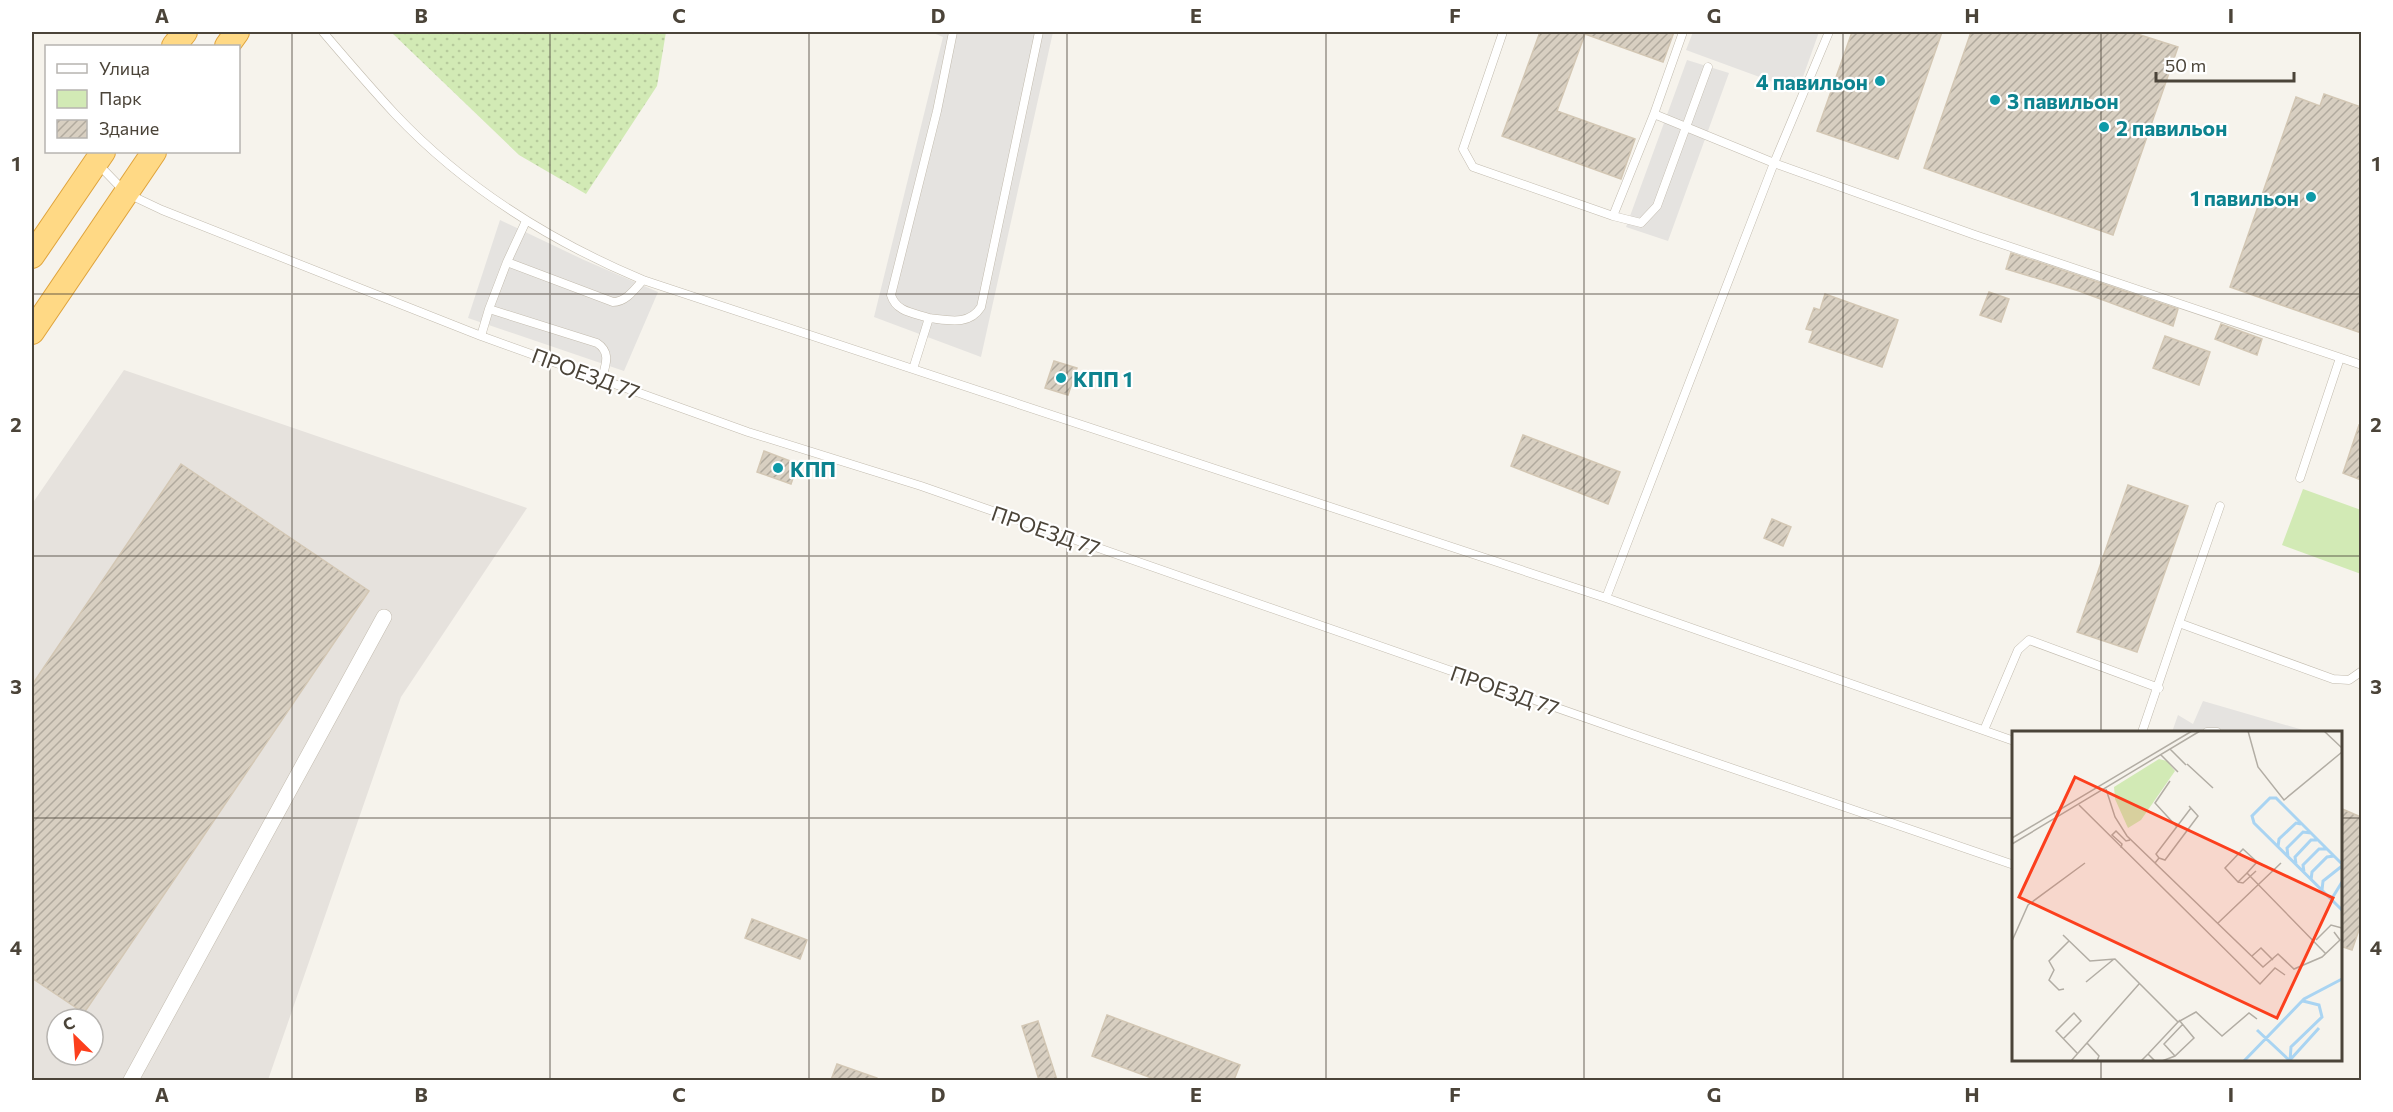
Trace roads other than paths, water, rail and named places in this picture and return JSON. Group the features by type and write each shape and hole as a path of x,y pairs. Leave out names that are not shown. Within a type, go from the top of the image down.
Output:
{"highway":[{"path":"175,45 185,32"},
{"path":"228,45 237,32"},
{"path":"32,332 153,153"},
{"path":"32,256 99,157"}],"street":[{"path":"131,1080 384,617"}],"lane":[{"path":"323,32 396,115 436,153 490,197 526,221 597,260 643,280 1606,598 2012,741"},
{"path":"953,32 941,92 891,295 896,306 901,309 929,318 960,321 976,314 981,308 1039,32"},
{"path":"1503,32 1463,149 1466,157 1473,166 1613,216 1641,223 1658,206 1708,67"},
{"path":"1613,216 1654,114 1683,32"},
{"path":"1606,598 1774,163 1829,32"},
{"path":"1654,114 1774,163 1975,235 2361,365"},
{"name":"ПРОЕЗД 77","path":"99,157 126,193 162,210 481,336 748,432 921,486 2012,865"},
{"path":"481,336 507,262 526,221"},
{"path":"507,262 613,302 619,302 625,298 643,280"},
{"path":"489,309 603,346 607,358 602,378"},
{"path":"913,369 929,318"},
{"path":"2300,478 2340,358"},
{"path":"2142,731 2220,506"},
{"path":"2179,623 2333,679 2349,680 2361,671"},
{"path":"1984,730 2018,650 2029,640 2159,688"}],"place":[{"name":"4 павильон","path":"1880,81"},
{"name":"3 павильон","path":"1995,100"},
{"name":"2 павильон","path":"2104,127"},
{"name":"1 павильон","path":"2311,197"},
{"name":"КПП 1","path":"1061,378"},
{"name":"КПП","path":"778,468"}]}
